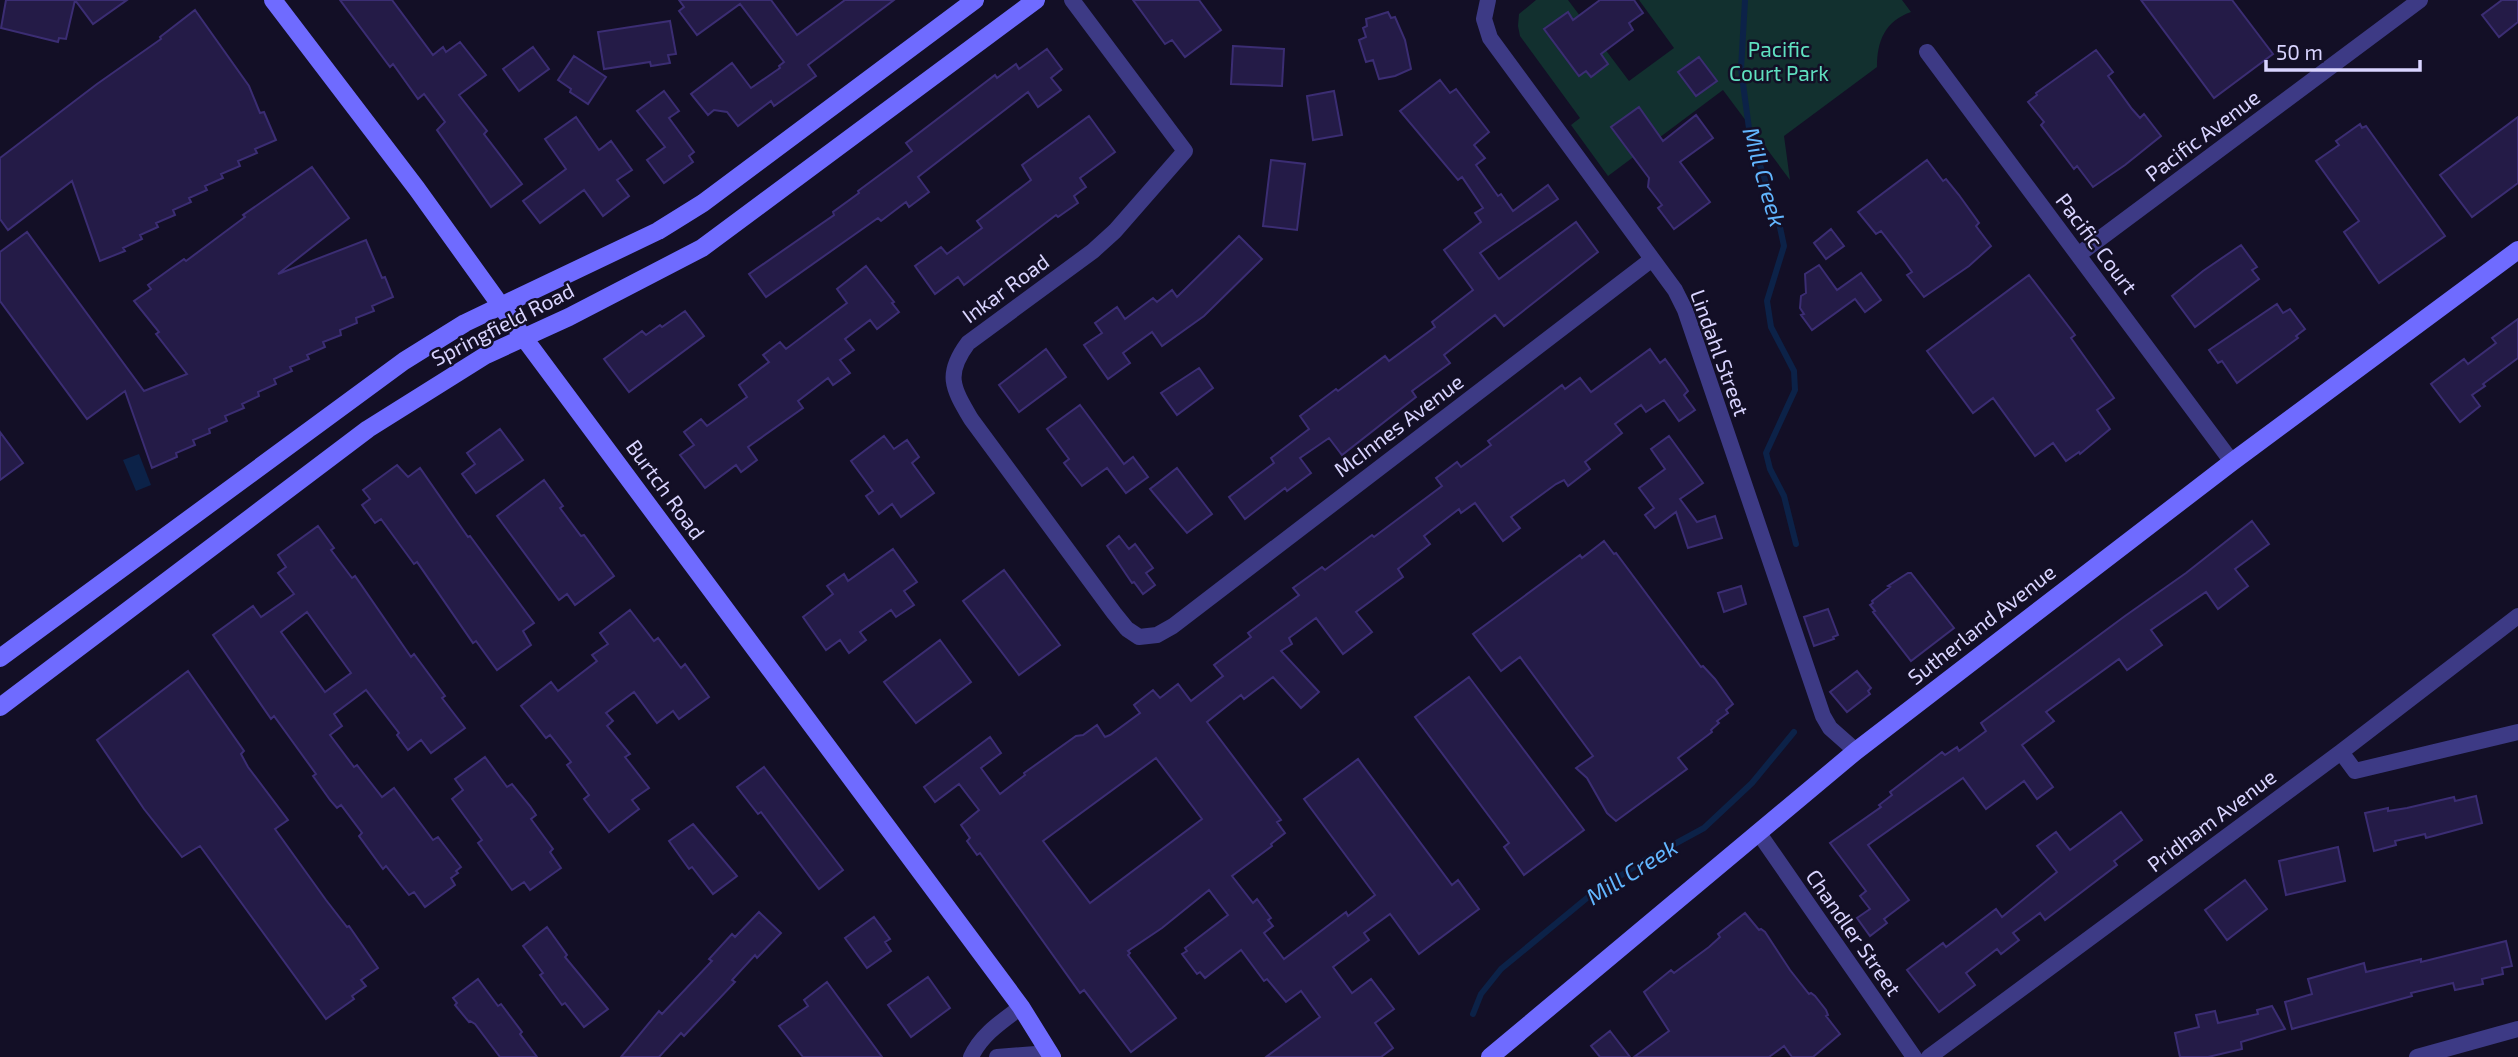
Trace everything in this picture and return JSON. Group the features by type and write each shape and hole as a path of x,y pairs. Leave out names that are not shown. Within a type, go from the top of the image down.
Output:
{"main road":[{"name":"Burtch Road","path":"273,0 416,189 1056,1056"},
{"name":"Springfield Road","path":"0,657 404,360 466,323 658,231 703,203 975,0"},
{"name":"Springfield Road","path":"0,707 368,429 486,355 702,248 1036,0"},
{"name":"Sutherland Avenue","path":"1490,1057 1856,751 2232,462 2518,250"}],"street":[{"name":"Inkar Road","path":"1072,0 1185,151 1115,231 1093,251 968,343 957,357 952,373 955,390 971,419 1127,629 1139,637 1157,635 1173,626"},
{"name":"Lindahl Street","path":"1488,0 1484,19 1490,38 1675,290 1685,310 1823,716 1830,728 1856,751"},
{"name":"Pacific Avenue","path":"2078,255 2420,0"},
{"name":"Pacific Court","path":"1927,52 2232,462"},
{"name":"McInnes Avenue","path":"1173,626 1651,260"},
{"name":"Pridham Avenue","path":"1929,1057 2341,752 2518,616"},
{"path":"2341,752 2355,771 2518,732"},
{"name":"Chandler Street","path":"1758,832 1914,1057"},
{"path":"971,1057 990,1030 1021,1007"},
{"path":"2417,1057 2518,1029"},
{"path":"997,1057 1056,1056"}],"green space":[{"name":"Pacific Court Park","path":"1536,0 1568,0 1629,81 1674,48 1639,0 1902,0 1911,12 1895,21 1884,33 1877,67 1784,136 1790,180 1723,90 1608,176 1571,125 1580,118 1520,36 1519,14"}],"water":[{"path":"139,454 151,485 136,491 123,460"}],"building":[{"path":"6,0 75,0 66,39 59,38 58,42 1,28"},
{"path":"75,0 127,0 93,24"},
{"path":"340,0 392,0 433,55 443,47 446,52 460,42 486,75 459,95 487,131 484,134 522,184 491,207 437,130 445,122 424,94 418,99 393,64 390,67"},
{"path":"679,0 771,0 797,35 845,0 894,0 808,65 816,76 774,106 771,101 738,126 727,112 714,110 708,115 691,94 732,63 751,88 780,68 784,62 740,4 697,35 679,11 684,7"},
{"path":"1133,0 1199,0 1221,30 1185,57 1172,40 1165,44"},
{"path":"1600,0 1634,0 1643,13 1629,23 1633,30 1601,54 1608,64 1591,77 1586,71 1579,76 1544,29 1568,12 1573,20"},
{"path":"2141,0 2232,0 2273,54 2214,98"},
{"path":"2502,0 2518,0 2518,22 2499,37 2482,15"},
{"path":"195,10 249,86 260,113 264,112 276,140 255,149 257,153 238,161 240,166 221,174 223,178 205,186 207,190 189,198 191,202 173,210 175,215 156,223 158,227 140,235 142,239 123,248 125,251 100,261 72,181 8,230 0,219 0,158 161,39 160,37"},
{"path":"1388,12 1391,18 1395,17 1405,40 1411,69 1379,79 1373,60 1366,62 1359,40 1366,37 1363,28 1367,26 1366,19"},
{"path":"670,21 676,54 668,55 670,63 651,66 650,62 604,69 598,32"},
{"path":"1233,46 1284,49 1282,86 1231,84"},
{"path":"533,47 549,69 519,91 503,69"},
{"path":"1047,49 1062,69 1051,78 1061,90 1038,107 1028,92 918,177 929,192 909,207 906,202 881,221 878,218 766,297 749,274 834,215 833,212 859,193 858,191 912,151 906,143 995,75 997,78 1016,64 1019,69"},
{"path":"2096,50 2113,72 2108,76 2132,109 2140,118 2144,114 2161,136 2093,187 2077,166 2074,169 2041,125 2044,122 2028,102 2036,93"},
{"path":"574,56 606,77 588,104 558,80"},
{"path":"1699,57 1717,81 1696,96 1678,72"},
{"path":"1440,80 1450,93 1456,89 1489,132 1474,145 1485,158 1476,165 1498,196 1501,194 1513,211 1548,185 1558,199 1480,253 1499,279 1576,222 1598,252 1504,326 1495,315 1444,355 1450,363 1412,391 1416,397 1342,455 1329,438 1300,458 1311,473 1287,491 1285,488 1245,519 1229,497 1274,463 1271,458 1309,429 1300,416 1385,356 1389,361 1435,327 1432,322 1473,290 1444,250 1481,222 1475,213 1483,208 1462,177 1458,180 1400,111"},
{"path":"664,91 679,111 669,118 694,152 689,156 693,162 664,183 647,160 665,147 637,111"},
{"path":"1334,91 1342,135 1313,140 1307,96"},
{"path":"1639,107 1663,141 1696,115 1713,138 1680,162 1710,202 1674,229 1658,208 1662,205 1648,187 1649,178 1611,127"},
{"path":"1089,116 1115,152 1080,178 1086,187 1074,196 1078,203 1058,217 1056,215 964,285 958,277 935,294 915,266 941,247 947,254 982,228 977,221 1031,180 1022,165"},
{"path":"576,117 599,150 611,141 632,170 617,180 629,196 603,216 584,190 540,223 523,201 566,169 545,139"},
{"path":"2518,117 2518,183 2472,217 2440,175"},
{"path":"2360,124 2362,128 2366,126 2445,236 2379,283 2344,232 2359,221 2316,161 2339,145 2336,141"},
{"path":"1271,160 1305,164 1297,230 1263,226"},
{"path":"1927,160 1943,181 1946,179 1959,195 1991,246 1969,266 1924,297 1907,275 1912,272 1881,231 1876,234 1858,212"},
{"path":"312,167 349,218 278,274 366,240 393,297 372,306 374,311 356,318 357,323 340,330 341,335 323,342 325,347 307,355 309,359 290,367 292,371 274,379 276,384 258,392 259,396 242,404 244,408 225,416 227,421 209,429 210,433 193,440 195,445 152,468 125,391 87,419 0,301 0,252 27,232 144,391 187,374 134,301 151,289 148,285 184,259 186,261 245,217 243,215"},
{"path":"1831,229 1844,246 1826,259 1814,243"},
{"path":"1239,236 1262,259 1204,316 1162,346 1152,332 1123,353 1130,363 1108,379 1084,345 1102,333 1095,323 1117,307 1125,319 1153,298 1157,302 1172,290 1177,297"},
{"path":"2241,245 2257,267 2252,270 2259,279 2195,327 2172,296"},
{"path":"1819,265 1837,290 1861,273 1881,300 1865,312 1855,299 1812,330 1801,315 1804,314 1800,308 1801,296 1806,293 1805,274"},
{"path":"866,266 899,312 877,329 870,320 845,339 854,350 840,360 850,373 833,385 828,378 798,401 803,408 748,447 757,460 741,472 736,465 705,488 680,455 694,445 684,432 701,419 707,426 747,397 739,385 769,362 763,355 780,342 786,349 847,303 837,289"},
{"path":"2029,275 2075,335 2071,338 2114,398 2097,410 2110,429 2080,454 2079,452 2066,461 2053,443 2035,456 1993,398 1973,413 1927,351"},
{"path":"2277,304 2283,313 2290,309 2305,329 2296,336 2298,338 2237,383 2222,361 2218,363 2209,350"},
{"path":"685,311 704,336 629,392 604,359 642,331 646,335"},
{"path":"2518,319 2518,358 2472,395 2480,406 2460,422 2431,384 2464,359 2468,364 2496,343 2492,338"},
{"path":"1046,349 1066,377 1019,412 999,385"},
{"path":"1650,349 1660,363 1665,359 1688,391 1684,395 1695,410 1679,421 1664,400 1646,412 1641,405 1615,424 1622,433 1585,462 1590,469 1568,486 1564,480 1556,484 1511,517 1520,528 1503,541 1475,503 1461,513 1459,509 1424,536 1430,544 1398,569 1403,577 1356,612 1372,632 1343,654 1316,618 1289,638 1292,644 1281,651 1319,692 1301,708 1273,677 1244,699 1241,695 1207,722 1281,820 1277,822 1285,833 1232,876 1253,903 1257,899 1271,918 1268,920 1273,926 1264,933 1284,959 1346,912 1348,916 1375,895 1304,799 1358,759 1452,885 1458,880 1479,909 1419,954 1390,914 1364,933 1369,940 1333,967 1352,993 1371,979 1394,1009 1375,1023 1393,1048 1381,1057 1266,1057 1320,1017 1301,991 1286,1002 1267,979 1264,981 1241,950 1205,978 1200,972 1197,974 1182,954 1187,951 1185,948 1228,915 1209,890 1128,951 1128,955 1176,1018 1131,1052 1084,990 1080,993 980,853 977,855 967,841 970,838 961,825 979,810 959,784 935,802 924,787 990,737 1001,753 981,768 1000,794 1025,775 1024,773 1076,736 1083,735 1097,725 1105,737 1110,735 1140,713 1134,705 1153,690 1160,698 1178,684 1191,701 1223,676 1214,665 1251,637 1248,633 1299,595 1293,588 1322,567 1325,570 1372,535 1374,537 1442,486 1436,478 1457,462 1461,467 1491,445 1488,441 1562,385 1565,389 1580,378 1591,392","holes":["1156,758 1202,819 1090,903 1043,841"]},
{"path":"1199,368 1213,388 1177,415 1161,393"},
{"path":"1080,405 1124,464 1133,457 1148,477 1126,493 1107,468 1082,486 1064,463 1069,459 1047,429"},
{"path":"500,429 523,460 476,493 462,474 475,464 467,453"},
{"path":"0,432 23,463 0,480"},
{"path":"884,436 894,449 907,440 919,457 912,463 934,493 901,517 892,504 879,514 866,496 873,491 851,461"},
{"path":"1669,436 1703,483 1680,499 1697,522 1715,516 1722,538 1688,548 1676,512 1655,528 1645,515 1654,508 1639,488 1665,469 1651,449"},
{"path":"397,465 408,477 420,468 468,537 470,536 534,623 523,631 531,645 497,670 476,641 473,643 417,562 414,564 381,519 375,523 362,505 370,499 363,490"},
{"path":"1177,468 1212,514 1187,533 1150,489"},
{"path":"544,480 563,506 560,508 614,576 575,605 567,594 559,600 497,516"},
{"path":"2252,521 2269,544 2235,569 2248,586 2218,609 2206,592 2151,630 2162,645 2127,670 2119,659 2046,712 2054,721 2022,745 2053,787 2037,799 2024,781 1986,809 1963,778 1868,845 1909,900 1884,919 1887,923 1870,936 1857,918 1870,909 1860,896 1866,891 1830,843 1881,807 1879,805 1892,795 1890,792 1942,752 1945,755 1957,747 1959,751 1986,731 1981,723 2186,573"},
{"path":"318,526 334,548 331,550 352,578 355,576 411,657 414,654 465,728 431,753 421,740 408,750 397,735 399,733 366,690 334,714 342,726 330,735 354,767 357,765 382,797 394,788 433,840 438,837 461,867 451,878 455,885 425,907 414,892 409,895 386,866 383,869 359,836 362,833 341,805 337,808 330,800 313,776 316,774 274,716 271,719 213,635 253,606 261,617 294,594 278,573 286,567 278,555","holes":["307,612 351,673 325,692 281,632"]},
{"path":"1119,536 1129,549 1135,544 1153,568 1146,573 1155,585 1143,594 1134,582 1132,583 1107,546"},
{"path":"1604,541 1614,554 1616,553 1701,667 1715,679 1733,704 1726,710 1728,713 1717,721 1719,723 1712,732 1678,758 1687,769 1616,821 1607,813 1587,778 1576,768 1593,756 1520,657 1501,671 1473,634 1580,555 1582,558"},
{"path":"893,549 917,582 904,591 914,605 896,617 891,610 860,632 866,640 849,653 840,640 826,650 803,617 833,594 827,586 844,574 848,581"},
{"path":"1004,570 1060,645 1019,675 963,601"},
{"path":"1911,573 1954,628 1911,661 1870,605 1890,587 1888,586"},
{"path":"1741,586 1746,604 1724,612 1718,593"},
{"path":"1828,609 1838,635 1814,646 1804,617"},
{"path":"630,610 654,641 658,638 681,668 685,664 709,697 679,719 673,711 657,723 634,692 606,713 613,721 607,726 630,754 625,757 649,788 632,800 639,809 609,832 584,799 589,795 567,765 571,762 550,735 546,738 521,706 551,682 558,691 597,661 592,655 608,644 600,633"},
{"path":"940,640 971,682 916,723 884,682"},
{"path":"188,671 244,751 241,754 248,767 288,820 275,829 378,968 361,980 366,986 352,996 354,999 326,1019 200,846 182,857 144,809 97,740"},
{"path":"1857,671 1871,688 1868,691 1870,694 1847,712 1830,692"},
{"path":"1469,677 1584,830 1524,875 1504,847 1509,843 1415,717"},
{"path":"485,757 507,787 512,784 530,806 536,815 531,819 553,849 550,852 561,868 530,890 524,882 512,890 478,843 482,840 452,799 463,790 455,779"},
{"path":"764,767 843,870 819,889 761,812 758,814 737,787"},
{"path":"2476,796 2482,823 2426,838 2425,834 2395,841 2396,845 2374,851 2365,813 2388,808 2388,811 2407,808 2454,797 2455,801"},
{"path":"2121,812 2142,840 2114,861 2117,865 2045,920 2040,913 2013,933 2019,940 2001,954 1997,949 1966,973 1975,985 1939,1012 1907,970 1943,943 1946,947 1996,909 2002,917 2057,872 2037,846 2056,832 2070,850"},
{"path":"693,824 737,876 713,894 692,867 689,869 669,841"},
{"path":"2338,847 2345,881 2286,895 2279,861"},
{"path":"2245,880 2267,909 2227,940 2205,910"},
{"path":"759,912 781,933 757,958 755,955 732,980 735,982 684,1036 681,1033 659,1057 621,1057 659,1011 662,1014 712,961 709,959 732,934 735,937"},
{"path":"1745,913 1759,930 1765,932 1790,970 1826,1010 1826,1016 1840,1034 1813,1057 1792,1057 1784,1046 1769,1057 1634,1057 1669,1031 1644,992 1671,970 1674,973 1709,947 1720,937 1718,934"},
{"path":"874,917 890,939 885,942 891,951 867,968 845,938"},
{"path":"547,927 567,955 565,957 608,1009 584,1027 565,1003 562,1005 523,946"},
{"path":"2506,941 2512,966 2502,968 2503,974 2482,979 2483,984 2455,990 2453,983 2292,1029 2285,1002 2312,994 2308,979 2364,963 2366,972 2421,959 2421,962"},
{"path":"928,977 950,1008 911,1037 888,1005"},
{"path":"478,979 498,1006 501,1004 537,1057 500,1057 475,1024 469,1022 455,1005 457,1003 453,998"},
{"path":"827,982 882,1057 803,1057 779,1026 808,1006 804,1000"},
{"path":"2272,1006 2285,1029 2241,1042 2242,1049 2208,1057 2180,1057 2175,1033 2199,1027 2196,1015 2215,1011 2218,1023 2258,1014 2257,1010"},
{"path":"1610,1031 1630,1057 1600,1057 1591,1046"}],"waterway":[{"name":"Mill Creek","path":"1745,0 1741,69 1750,136 1778,218 1784,246 1767,301 1771,327 1794,371 1795,390 1766,453 1770,469 1784,496 1796,544"},
{"name":"Mill Creek","path":"1473,1014 1481,994 1501,969 1593,893 1704,828 1752,783 1794,732"}]}
